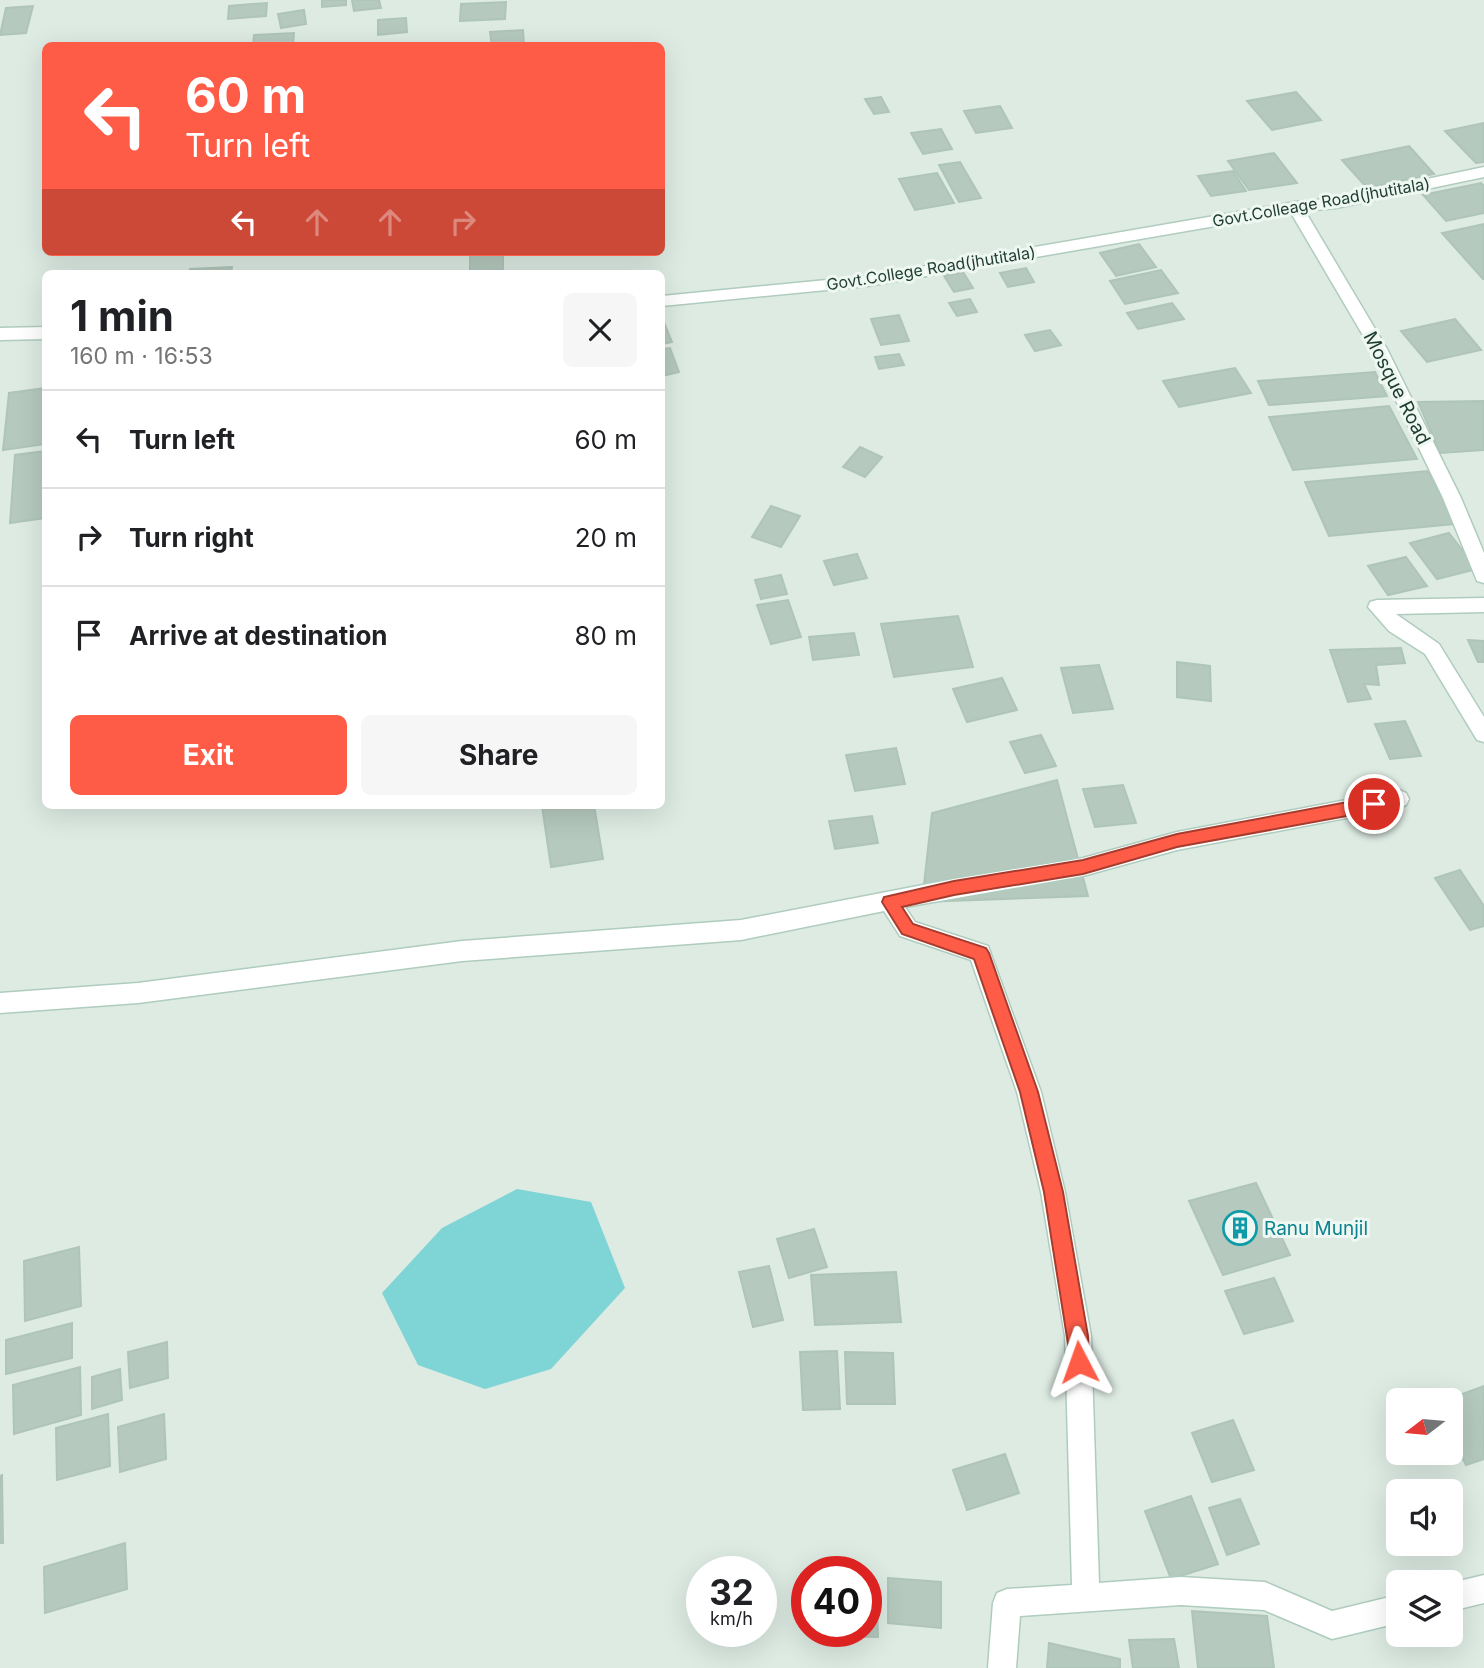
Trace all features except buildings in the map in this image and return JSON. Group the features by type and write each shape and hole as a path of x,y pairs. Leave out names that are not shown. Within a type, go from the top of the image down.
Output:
{"street":[{"name":"Govt.Colleage Road(jhutitala)","path":"1158,230 1294,207 1336,203 1484,172"},
{"name":"Mosque Road","path":"1294,207 1379,349 1452,498 1484,576"},
{"name":"Govt.College Road(jhutitala)","path":"665,300 868,281 1158,230"},
{"path":"0,334 42,333"},
{"path":"1484,605 1377,607 1396,626 1432,649 1484,734"},
{"path":"0,1003 138,993 463,951 741,930 954,888 1083,867 1177,841 1399,799"},
{"path":"890,902 908,929 980,953 1029,1092 1054,1192 1078,1336 1086,1598"},
{"path":"1463,1594 1484,1589"},
{"path":"1002,1668 1007,1603 1181,1591 1265,1596 1332,1625 1386,1612"}],"water":[{"path":"517,1189 591,1202 625,1288 551,1369 485,1389 418,1365 382,1293 442,1228"}],"place":[{"name":"Ranu Munjil","path":"1240,1228"}],"route":[{"path":"1079,1362 1078,1336 1054,1192 1029,1092 980,953 908,929 890,902 954,888 1083,867 1177,841 1374,804"}]}
